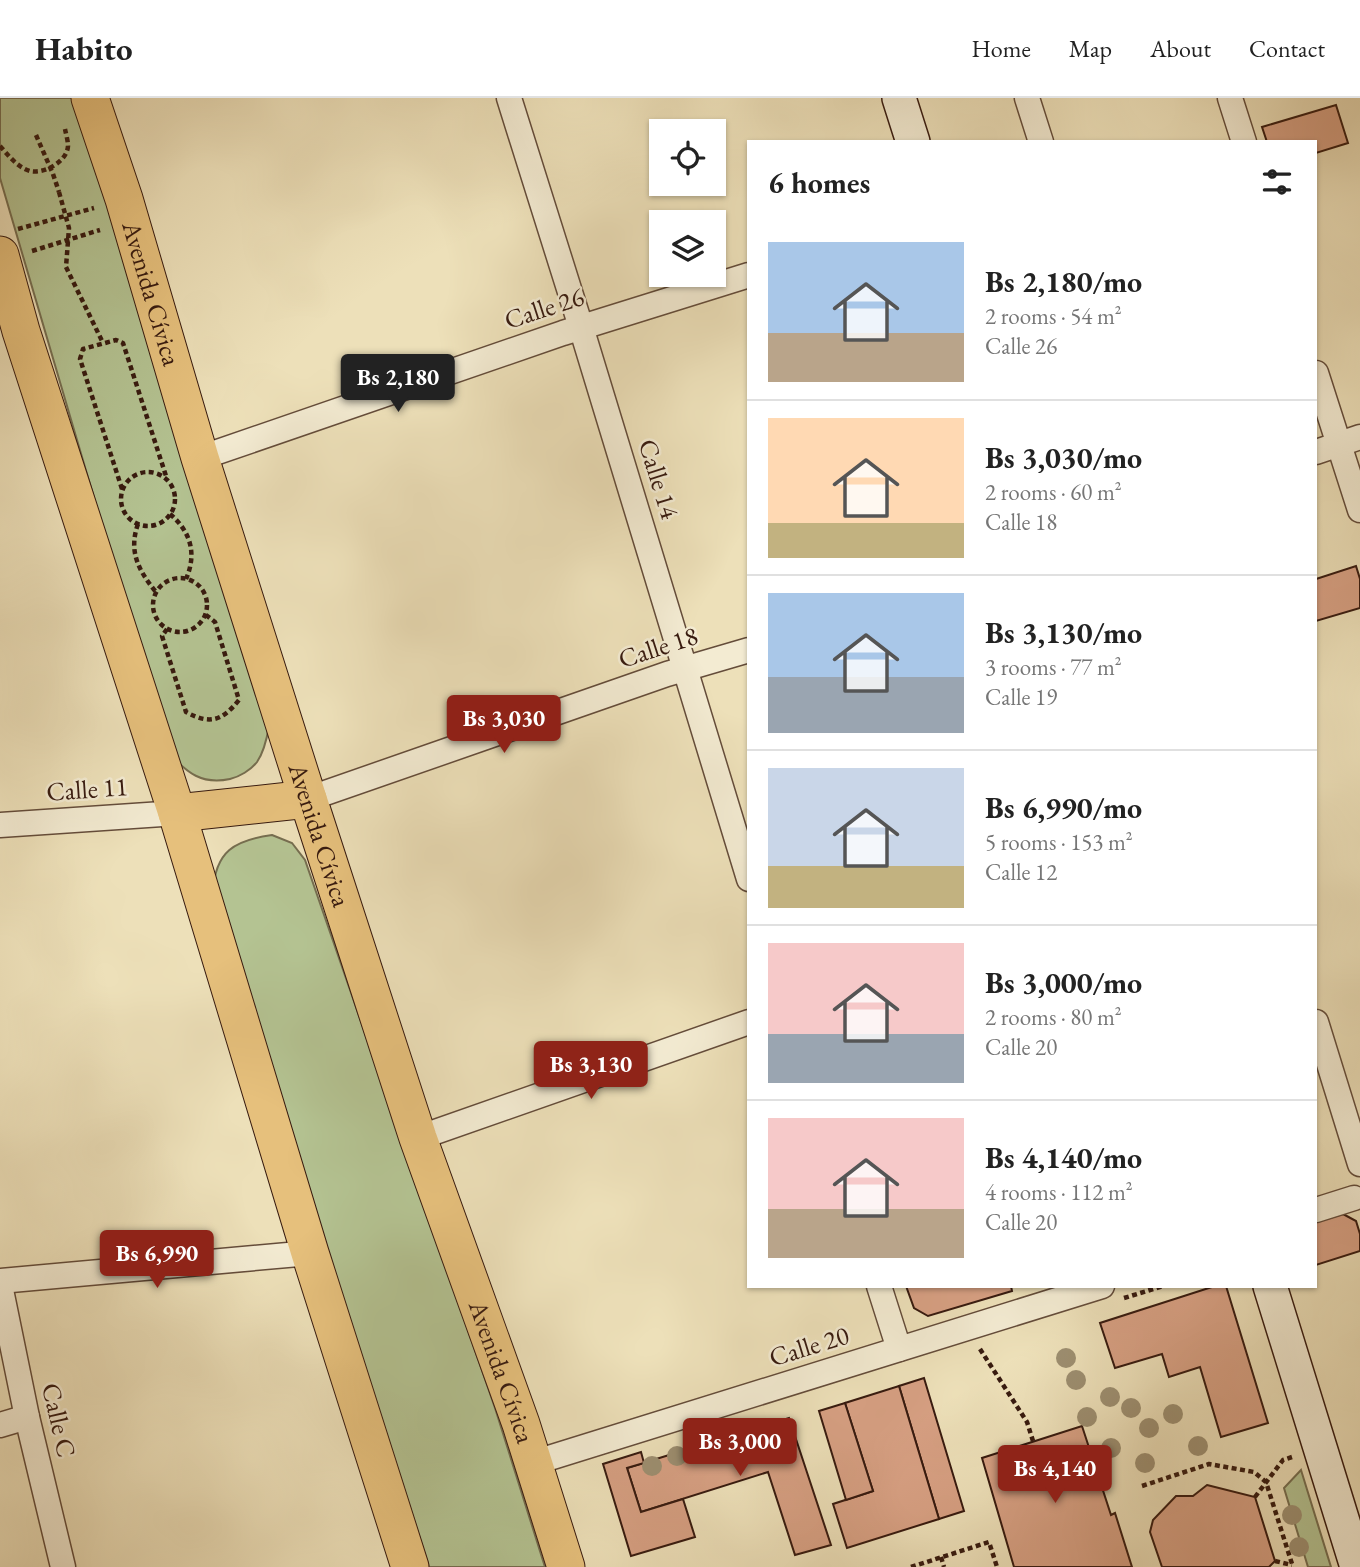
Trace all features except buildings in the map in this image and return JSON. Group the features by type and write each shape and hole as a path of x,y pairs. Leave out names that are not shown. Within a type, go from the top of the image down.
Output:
{"main road":[{"name":"Avenida Cívica","path":"90,98 308,799 418,1138 533,1462 566,1567"},
{"path":"13,246 11,332 177,813 310,1253 410,1567"},
{"path":"177,813 308,799"}],"street":[{"name":"Calle 14","path":"509,98 747,872"},
{"path":"900,98 912,140"},
{"path":"1027,98 1040,140"},
{"path":"1230,98 1243,140"},
{"name":"Calle 26","path":"200,458 581,327 747,276"},
{"path":"1317,376 1360,510"},
{"name":"Calle 18","path":"308,799 686,669 747,651"},
{"name":"Calle 11","path":"0,825 177,813"},
{"path":"418,1138 747,1022"},
{"path":"1317,1025 1360,1164"},
{"path":"1317,1210 1354,1198"},
{"path":"0,1283 310,1253"},
{"name":"Calle C","path":"0,1283 27,1417 63,1567"},
{"path":"880,1288 899,1349"},
{"name":"Calle 20","path":"533,1462 1096,1288"},
{"path":"1271,1288 1357,1567"},
{"path":"0,1425 27,1417"}],"path":[{"path":"0,146 17,164 37,172 57,164 64,156 68,146 64,128"},
{"path":"36,135 53,174 69,228 66,267 103,343"},
{"path":"13,246 127,210"},
{"path":"13,246 127,210"},
{"path":"116,340 123,343 167,480 175,496 170,514 164,520 156,525 138,524 124,513 122,489 80,359 83,349 116,340"},
{"path":"122,489 133,476 141,473 150,472 167,480"},
{"path":"170,514 184,528 193,553 186,579"},
{"path":"138,524 134,535 136,562 156,592"},
{"path":"186,579 202,588 207,606 206,615 194,629 176,632 167,629 155,617 153,608 156,592 169,581 186,579"},
{"path":"167,629 162,636 186,712 204,722 217,719 232,709 239,700 215,622 206,615"},
{"path":"979,1347 1027,1422 1033,1441"},
{"path":"1255,1497 1283,1460 1297,1455"},
{"path":"1142,1486 1209,1464 1254,1472 1266,1482 1293,1566"},
{"path":"911,1567 989,1542 997,1567"},
{"path":"941,1557 944,1567"},
{"path":"1275,1561 1293,1566"}],"green space":[{"path":"0,98 84,98 269,726 257,762 233,778 203,779 189,772 169,753 0,178"},
{"path":"272,835 292,843 305,860 495,1408 545,1567 429,1567 213,892 218,866 229,850 247,840"},
{"path":"1301,1470 1331,1567 1308,1567 1284,1488"}]}
